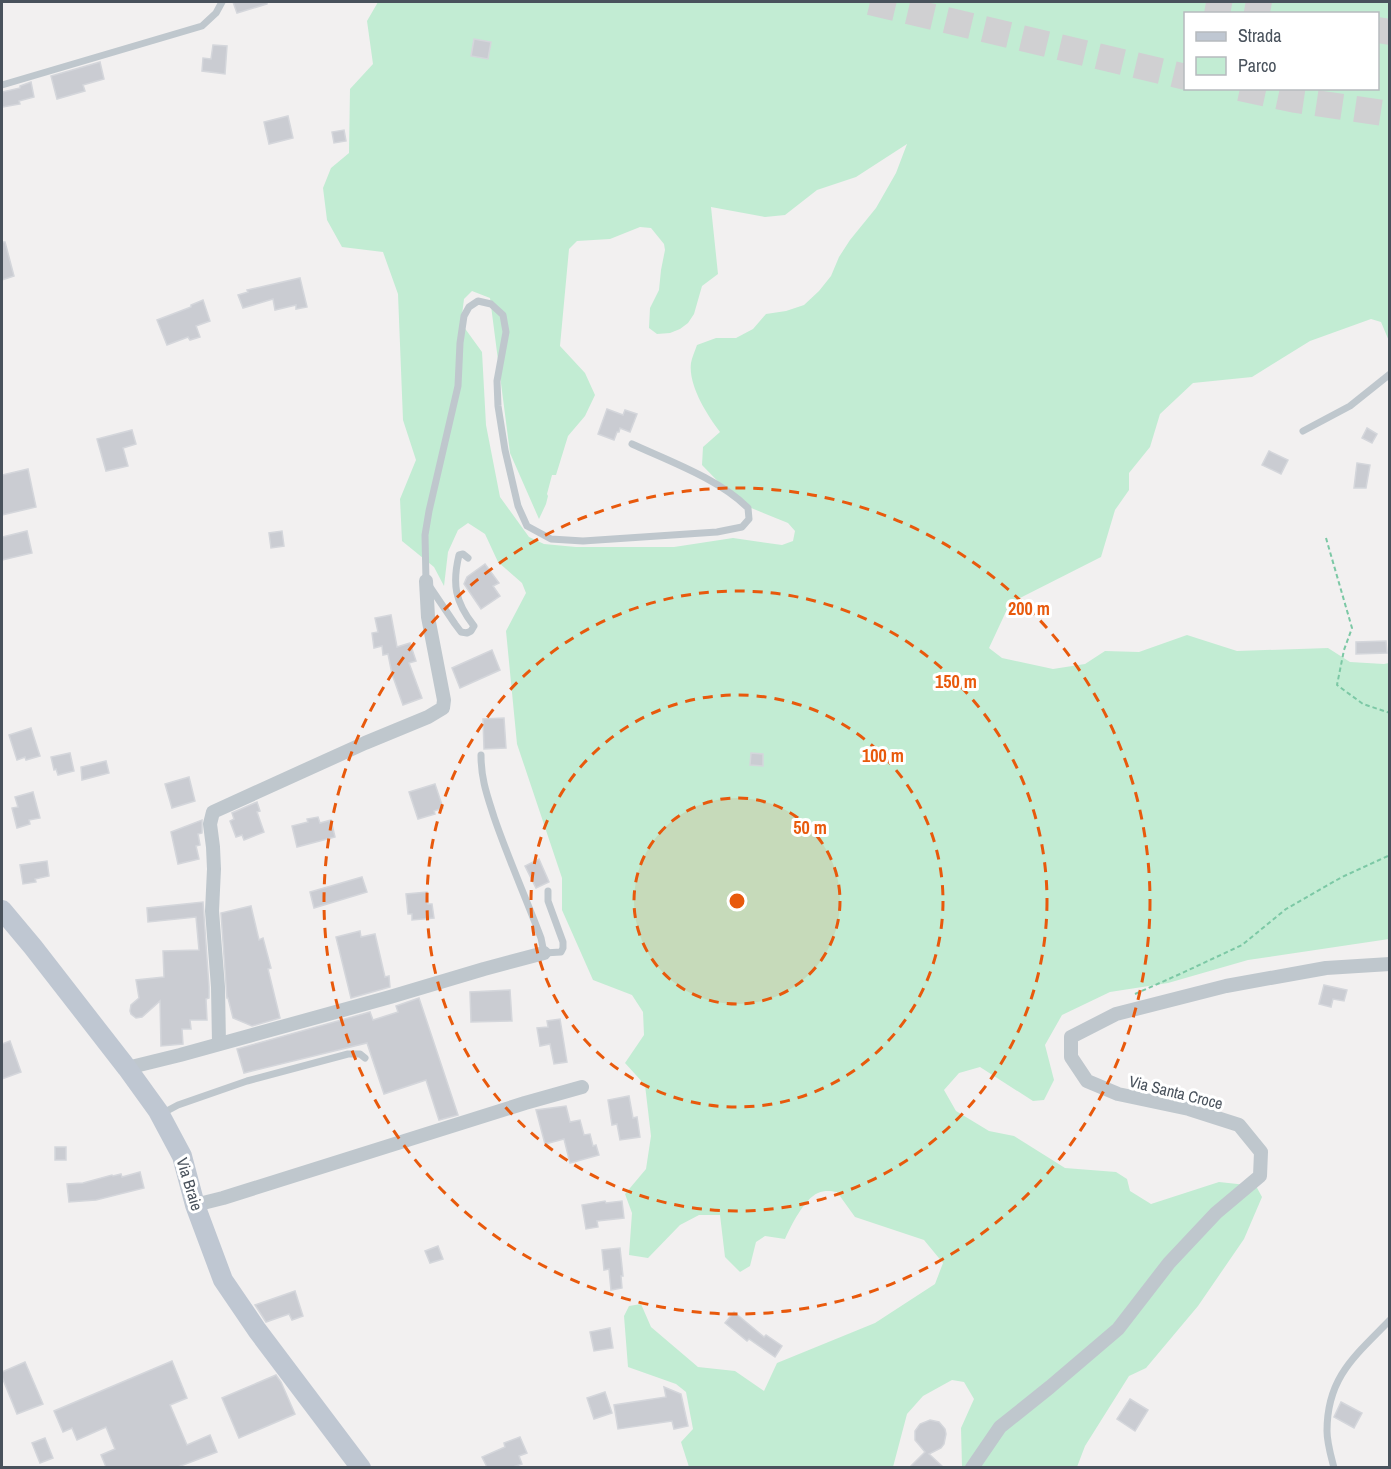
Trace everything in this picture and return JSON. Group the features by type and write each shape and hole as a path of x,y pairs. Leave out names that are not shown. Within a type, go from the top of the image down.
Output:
{"street":[{"path":"219,1043 218,987 212,911 214,869 210,824 213,812 428,717 443,708 444,700 428,617 426,581"},
{"name":"Via Braie","path":"2,910 127,1068 160,1115 182,1156 195,1205 223,1280 257,1330 361,1467"},
{"path":"127,1068 544,953"},
{"name":"Via Santa Croce","path":"972,1467 1000,1428 1118,1329 1169,1263 1216,1213 1260,1176 1261,1152 1239,1125 1189,1109 1118,1094 1088,1081 1071,1057 1071,1037 1116,1014 1226,986 1326,968 1389,964"},
{"path":"195,1205 582,1087"}],"lane":[{"path":"2,85 202,26 216,13 222,2"},
{"path":"468,558 463,554 459,555 454,582 461,608 474,626 467,633 461,632 426,581 425,536 458,386 460,343 464,316 469,307 478,301 491,304 503,315 506,333 497,381 498,406 504,450 518,506 527,526 550,539 583,541 717,532 742,527 749,519 748,508 738,498 690,469 632,444"},
{"path":"1303,431 1350,406 1389,374"},
{"path":"481,754 483,783 503,843 541,938 544,953 561,952 563,948 560,933 548,901 548,891"},
{"path":"160,1115 178,1105 247,1081 348,1054 360,1054 365,1058"},
{"path":"1334,1467 1327,1432 1329,1402 1338,1379 1348,1363 1389,1320"}],"path":[{"path":"1326,538 1352,628 1336,685 1363,704 1389,713"},
{"path":"1134,994 1242,945 1286,909 1341,877 1389,855"}],"green space":[{"path":"378,2 1389,2 1389,341 1381,322 1371,319 1310,341 1252,377 1193,383 1160,414 1150,447 1129,473 1129,490 1115,510 1101,557 1010,603 989,648 1002,658 1053,669 1085,664 1105,651 1139,652 1187,635 1237,651 1328,648 1350,662 1389,663 1389,939 1248,960 1168,983 1110,992 1062,1015 1045,1045 1054,1080 1044,1100 1033,1101 980,1067 959,1073 944,1090 956,1111 989,1131 1014,1136 1065,1168 1116,1172 1127,1179 1130,1191 1151,1204 1219,1182 1256,1186 1262,1197 1244,1239 1198,1306 1146,1368 1129,1376 1085,1446 1077,1467 962,1467 961,1428 974,1399 964,1382 952,1380 923,1396 907,1414 893,1467 689,1467 681,1442 693,1429 686,1392 676,1384 628,1367 624,1316 629,1306 641,1304 651,1327 698,1367 735,1371 764,1391 777,1363 875,1323 935,1284 943,1263 924,1240 855,1217 837,1192 828,1191 818,1193 808,1201 798,1213 785,1239 765,1236 756,1242 750,1266 740,1272 725,1257 720,1215 699,1215 680,1225 648,1258 629,1255 632,1213 625,1194 646,1169 651,1136 645,1085 625,1063 644,1035 643,1012 632,995 593,980 562,910 562,878 517,744 506,631 526,593 522,583 498,562 485,534 468,523 458,530 448,552 444,586 434,567 402,541 400,499 416,460 403,420 398,294 383,252 342,247 327,220 323,188 331,168 349,153 350,89 373,64 367,21","holes":["907,144 896,173 876,208 839,257 831,276 804,305 766,314 753,329 736,338 716,338 697,345 692,358 691,372 695,390 720,432 703,447 702,465 739,503 788,523 795,531 793,541 782,545 733,538 674,547 576,547 544,544 529,537 500,497 486,425 482,352 461,323 464,299 472,291 490,298 510,453 539,519 546,504 552,475 556,475 568,436 585,416 595,395 585,373 560,346 569,249 577,241 610,239 640,227 651,228 664,244 665,250 659,290 650,308 649,328 657,334 670,333 688,323 694,314 702,286 718,274 711,207 765,217 785,215 817,190 856,177"]}],"building":[{"path":"233,2 267,2 267,4 237,13"},
{"path":"474,39 491,42 488,59 471,56"},
{"path":"213,45 227,46 225,74 202,71 203,58 211,59"},
{"path":"100,62 104,79 83,85 85,91 57,99 51,76"},
{"path":"31,82 34,97 19,101 20,104 2,107 2,92 20,88"},
{"path":"288,116 293,138 269,144 264,122"},
{"path":"344,130 346,141 334,143 332,132"},
{"path":"2,242 5,242 14,276 2,280"},
{"path":"300,278 307,307 296,309 296,305 275,310 273,299 243,308 238,295 248,292 247,290"},
{"path":"203,300 210,321 196,326 200,337 190,340 188,337 167,345 157,320"},
{"path":"607,409 623,415 625,410 637,414 630,432 620,428 614,440 598,434"},
{"path":"1367,428 1377,434 1372,443 1362,438"},
{"path":"132,430 136,444 123,448 128,466 106,471 97,439"},
{"path":"1269,451 1288,460 1281,474 1262,465"},
{"path":"1357,463 1370,465 1366,488 1354,488"},
{"path":"28,469 36,507 2,515 2,475"},
{"path":"27,531 32,553 2,560 2,537"},
{"path":"282,531 284,546 271,548 269,533"},
{"path":"485,564 499,583 493,586 500,596 481,609 464,584 467,577"},
{"path":"391,615 397,647 410,643 416,661 409,663 422,698 403,705 392,674 388,654 383,655 382,646 374,648 372,633 378,632 375,618"},
{"path":"1386,641 1387,653 1356,654 1356,642"},
{"path":"492,650 500,670 460,688 452,668"},
{"path":"504,718 506,748 484,749 483,719"},
{"path":"31,728 40,756 17,760 9,735"},
{"path":"70,753 74,771 58,775 56,769 54,770 51,757"},
{"path":"751,753 763,754 763,766 750,765"},
{"path":"106,761 109,773 82,780 81,767"},
{"path":"189,777 195,801 172,808 165,784"},
{"path":"435,784 443,808 434,811 435,814 418,819 409,792"},
{"path":"33,792 40,818 29,820 30,824 17,828 12,808 18,807 15,797"},
{"path":"257,802 260,811 257,812 264,832 244,840 242,835 236,837 230,821 234,819 232,813"},
{"path":"318,817 320,823 331,820 335,837 297,847 292,826"},
{"path":"202,820 202,833 198,834 200,845 196,846 199,859 178,864 171,832"},
{"path":"539,859 549,882 536,888 525,866"},
{"path":"47,861 49,876 35,879 36,882 23,884 20,865"},
{"path":"362,877 367,892 314,908 310,892"},
{"path":"427,892 428,904 432,904 434,918 412,920 412,914 408,914 406,894"},
{"path":"203,902 209,987 209,998 206,999 207,1020 190,1020 191,1029 182,1029 183,1044 161,1046 160,1001 142,1017 136,1018 131,1014 131,1005 139,998 136,980 164,977 163,951 199,950 196,917 148,922 147,908"},
{"path":"251,906 259,940 263,938 271,968 268,969 280,1018 252,1026 233,1018 227,998 221,913"},
{"path":"360,931 361,937 375,934 385,977 389,976 390,987 351,998 336,937"},
{"path":"1324,985 1347,990 1344,1001 1333,999 1331,1007 1319,1004"},
{"path":"510,990 512,1021 471,1022 470,992"},
{"path":"419,998 458,1115 439,1120 426,1080 384,1094 367,1043 244,1073 237,1049 370,1012 373,1020 398,1012 396,1006"},
{"path":"560,1019 567,1062 554,1064 550,1044 540,1046 537,1028 548,1027 547,1021"},
{"path":"10,1041 21,1072 2,1079 2,1044"},
{"path":"629,1096 633,1118 637,1117 640,1137 620,1140 617,1124 612,1125 608,1100"},
{"path":"566,1106 570,1122 580,1120 584,1135 590,1134 593,1146 596,1145 599,1155 570,1163 564,1139 545,1144 536,1110"},
{"path":"55,1147 66,1147 66,1160 55,1160"},
{"path":"140,1172 144,1188 96,1200 69,1202 67,1184 83,1183 112,1175 121,1174 122,1177"},
{"path":"605,1201 606,1203 622,1201 624,1218 597,1221 598,1227 586,1229 582,1205"},
{"path":"438,1246 443,1259 430,1263 425,1251"},
{"path":"620,1248 622,1288 611,1290 609,1269 604,1270 602,1250"},
{"path":"295,1291 303,1316 292,1320 289,1314 266,1322 255,1305"},
{"path":"734,1312 764,1337 766,1335 782,1346 775,1357 749,1339 747,1341 725,1323"},
{"path":"610,1328 613,1348 594,1351 590,1332"},
{"path":"172,1361 187,1398 170,1405 187,1445 210,1435 217,1452 178,1467 106,1467 101,1455 115,1449 106,1427 77,1440 72,1428 63,1432 54,1411"},
{"path":"25,1362 43,1404 17,1414 2,1372"},
{"path":"276,1375 295,1414 239,1438 222,1398"},
{"path":"664,1387 681,1394 688,1426 674,1429 672,1421 618,1429 614,1405 666,1397"},
{"path":"605,1392 612,1413 594,1419 587,1398"},
{"path":"1130,1399 1148,1410 1135,1431 1117,1419"},
{"path":"1341,1402 1362,1413 1354,1428 1334,1417"},
{"path":"930,1420 939,1422 945,1429 944,1444 929,1454 943,1467 910,1467 925,1452 915,1440 915,1431 920,1424"},
{"path":"520,1437 527,1453 519,1456 522,1464 513,1467 487,1467 482,1457 505,1447 504,1443"},
{"path":"45,1438 53,1458 40,1463 32,1443"}],"tunnel":[{"path":"870,2 1184,77"},
{"path":"1206,2 1262,12"},
{"path":"1379,30 1390,32"},
{"path":"1249,90 1296,100 1390,114"}]}
